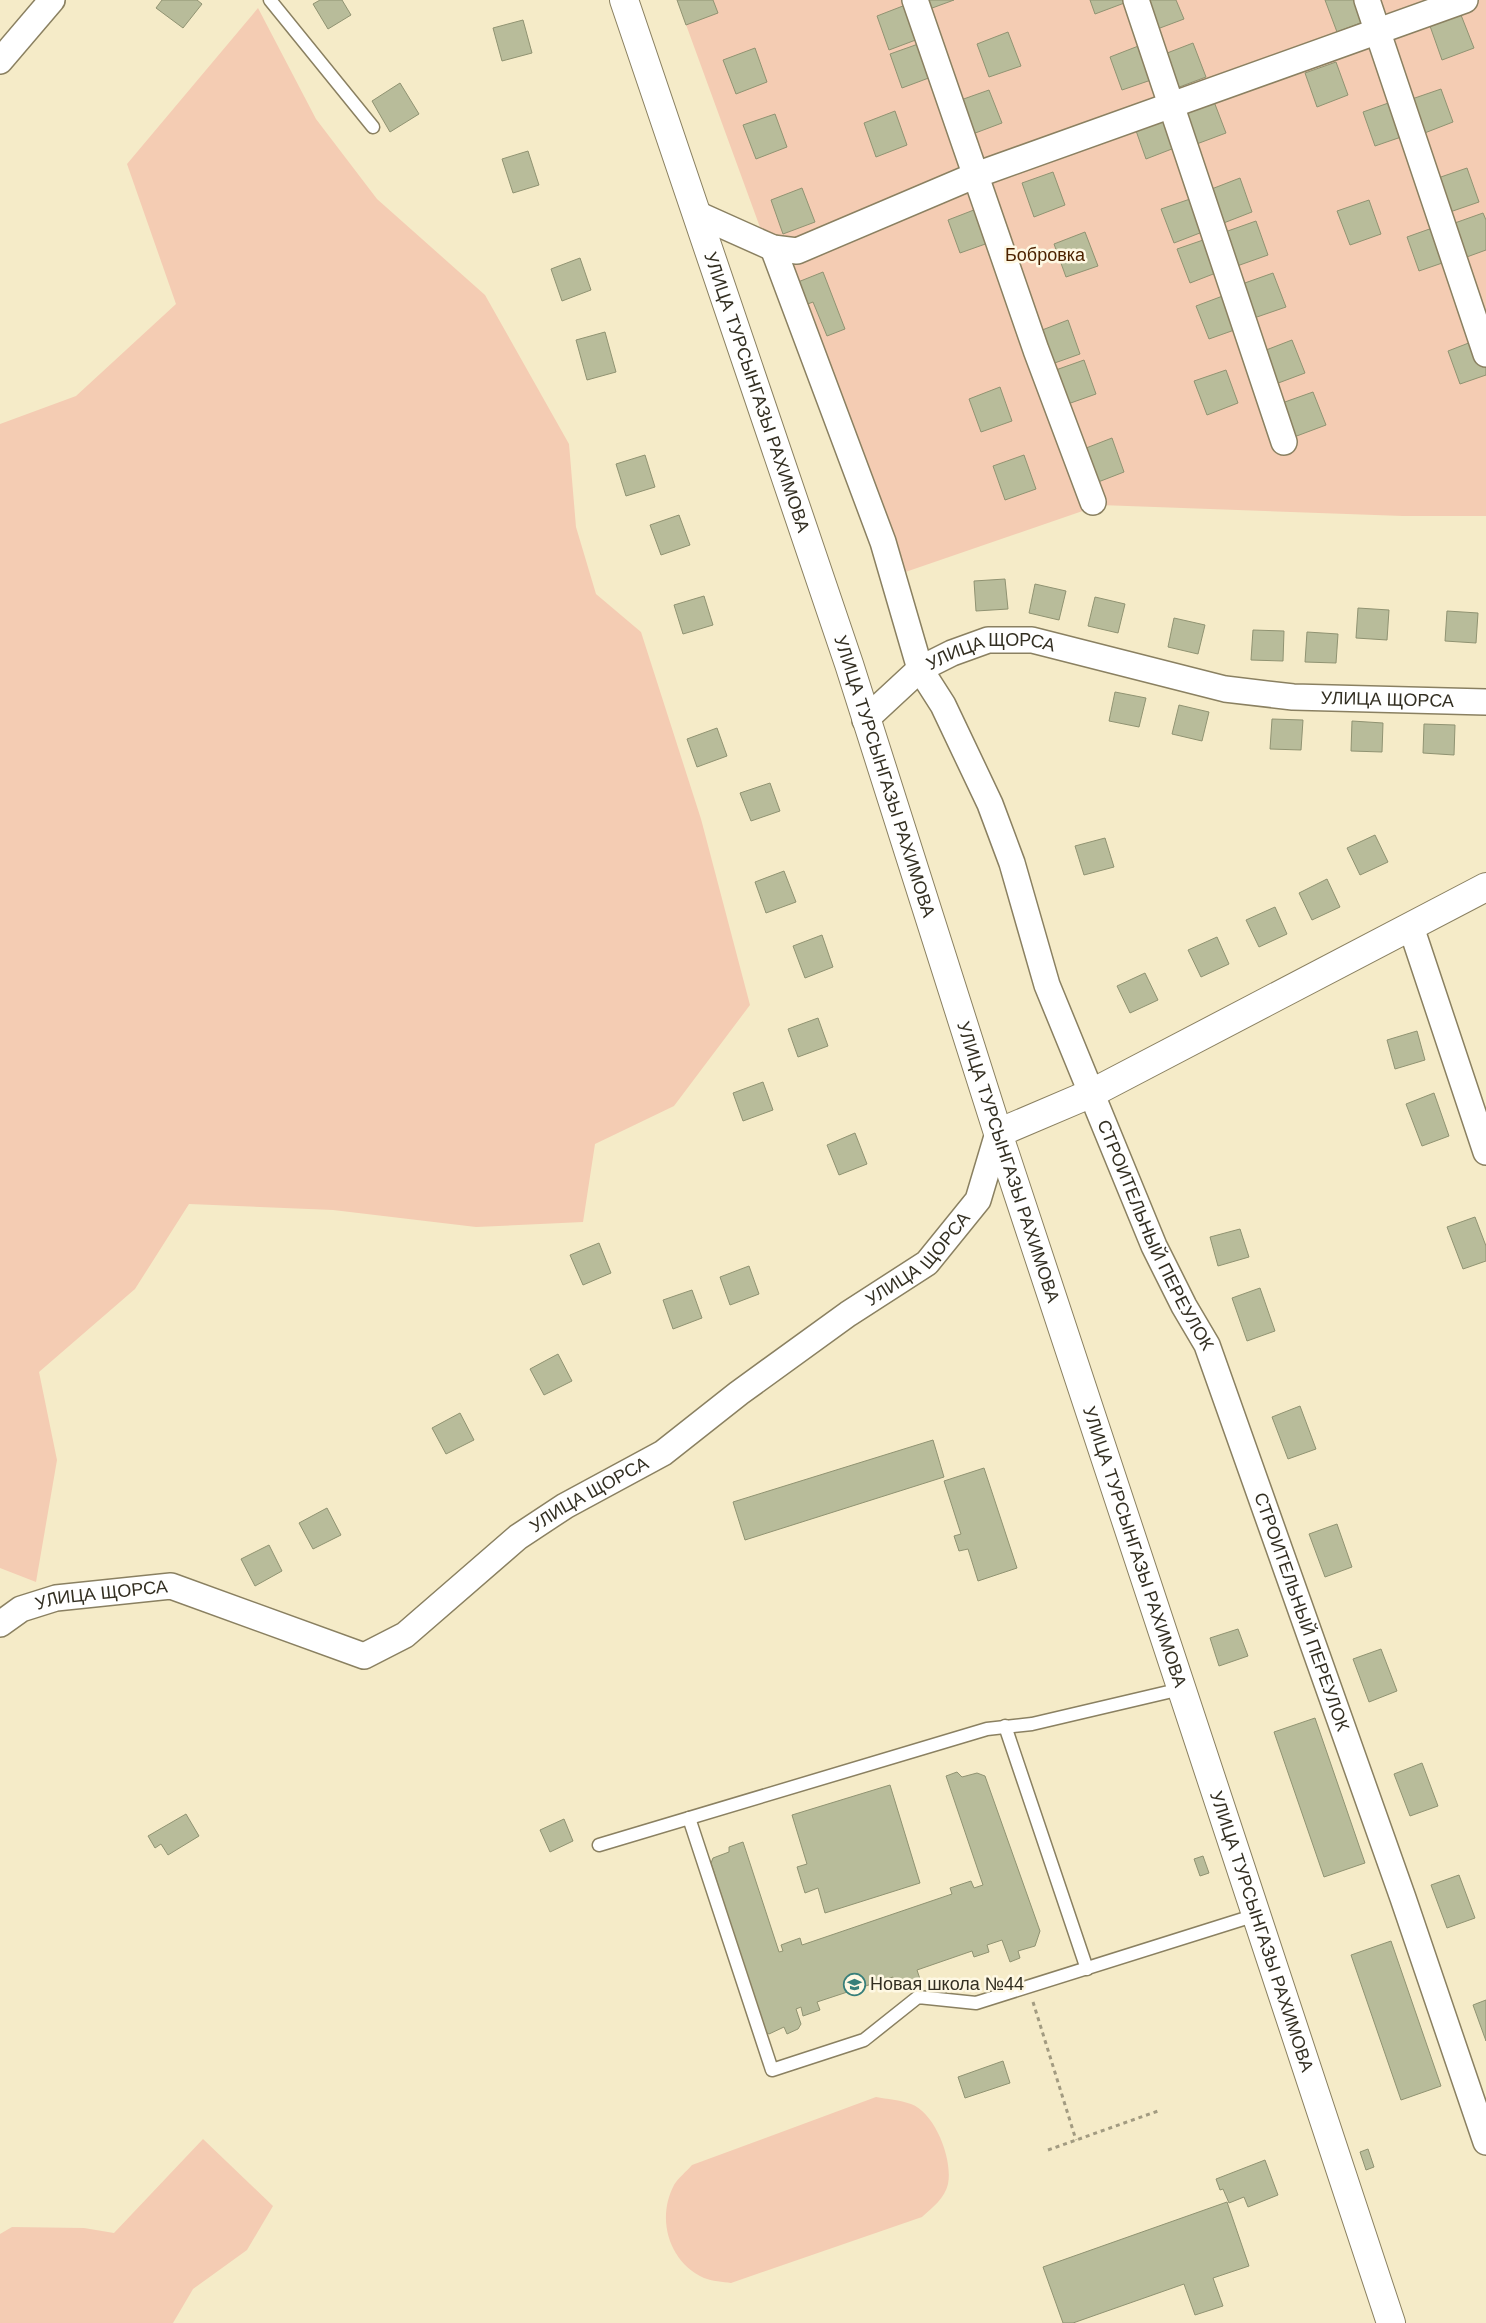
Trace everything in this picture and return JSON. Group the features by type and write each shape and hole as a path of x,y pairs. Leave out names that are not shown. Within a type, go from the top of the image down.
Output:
{"street":[{"name":"УЛИЦА ТУРСЫНГАЗЫ РАХИМОВА","path":"624,0 849,664 865,720 998,1133 1391,2323"},
{"path":"915,0 1036,350 1093,502"},
{"path":"1136,0 1284,442"},
{"path":"1367,0 1486,354"},
{"path":"697,214 773,248 797,251 976,174 1465,0"},
{"path":"0,61 49,1"},
{"path":"773,248 883,542 920,670 865,720"},
{"name":"УЛИЦА ЩОРСА","path":"1092,1092 1047,985 1012,862 990,804 943,705 920,670 952,653 988,640 1032,640 1225,689 1302,697 1486,702"},
{"path":"998,1133 1092,1092 1486,887"},
{"path":"1411,927 1486,1152"},
{"name":"СТРОИТЕЛЬНЫЙ ПЕРЕУЛОК","path":"1092,1092 1154,1246 1184,1306 1207,1345 1400,1888 1486,2142"},
{"name":"УЛИЦА ЩОРСА","path":"0,1624 21,1609 56,1598 171,1586 364,1656 405,1635 518,1537 565,1506 663,1453 739,1393 848,1314 927,1263 978,1200 998,1133"}],"lane":[{"path":"270,0 373,127"},
{"path":"598,1845 987,1729 1032,1724 1181,1689"},
{"path":"1005,1726 1087,1969"},
{"path":"689,1818 772,2070 864,2040 918,1997 976,2003 1256,1915"}],"path":[{"path":"1028,1987 1076,2140"},
{"path":"1048,2150 1158,2111"}],"green space":[{"name":"Бобровка","path":"677,0 1486,0 1486,516 1403,516 1100,505 888,578"},
{"path":"258,8 316,119 377,199 485,295 569,444 576,527 596,594 641,632 701,819 750,1005 674,1106 595,1144 583,1222 476,1227 333,1210 189,1204 135,1289 39,1372 57,1460 36,1582 0,1568 0,424 76,396 176,304 127,164"},
{"path":"876,2097 911,2104 920,2109 935,2127 945,2150 948,2162 948,2184 941,2198 922,2217 731,2283 704,2278 682,2262 674,2251 669,2238 666,2212 674,2185 692,2165"},
{"path":"203,2139 273,2206 247,2250 193,2289 173,2323 0,2323 0,2234 12,2227 84,2228 114,2233"}],"building":[{"path":"162,0 197,0 202,4 183,28 156,8"},
{"path":"320,0 342,0 351,15 328,29 313,4"},
{"path":"677,0 713,0 718,13 686,25"},
{"path":"920,0 954,0 924,11"},
{"path":"1090,0 1126,0 1127,2 1095,14"},
{"path":"1141,0 1176,0 1184,19 1152,31"},
{"path":"1325,0 1361,0 1368,20 1337,32"},
{"path":"908,4 921,38 889,50 877,16"},
{"path":"1461,15 1474,48 1442,60 1430,26"},
{"path":"523,20 532,53 502,61 493,28"},
{"path":"1008,32 1021,66 989,77 977,44"},
{"path":"921,43 934,76 902,88 890,54"},
{"path":"1193,43 1206,77 1174,89 1162,55"},
{"path":"1141,45 1154,79 1122,90 1110,57"},
{"path":"755,48 767,82 736,94 723,60"},
{"path":"1336,62 1348,95 1317,107 1305,73"},
{"path":"400,83 419,114 390,132 372,101"},
{"path":"1441,89 1453,122 1422,134 1409,100"},
{"path":"989,90 1002,123 970,135 958,101"},
{"path":"1213,99 1226,133 1194,145 1182,111"},
{"path":"1394,101 1407,135 1375,146 1363,112"},
{"path":"895,111 907,145 876,157 864,123"},
{"path":"775,114 787,147 756,159 743,125"},
{"path":"1165,114 1177,147 1146,159 1134,125"},
{"path":"528,151 539,185 513,193 502,159"},
{"path":"1467,168 1479,202 1447,213 1435,179"},
{"path":"1053,172 1065,205 1034,217 1022,183"},
{"path":"1240,178 1252,212 1221,224 1209,190"},
{"path":"802,188 815,222 783,234 771,200"},
{"path":"1193,198 1205,231 1174,243 1161,209"},
{"path":"1369,200 1381,234 1350,245 1337,211"},
{"path":"979,208 991,242 960,253 948,220"},
{"path":"1483,213 1486,220 1486,250 1464,258 1452,224"},
{"path":"1256,221 1268,255 1237,266 1225,232"},
{"path":"1438,226 1451,260 1419,271 1407,237"},
{"path":"1085,232 1098,266 1066,277 1054,244"},
{"path":"1209,238 1221,271 1190,283 1177,249"},
{"path":"580,258 591,290 562,301 551,269"},
{"path":"823,272 845,329 827,336 813,302 797,308 788,286"},
{"path":"1273,273 1286,307 1254,318 1242,284"},
{"path":"1228,294 1240,328 1209,339 1196,306"},
{"path":"1068,320 1080,354 1049,365 1037,332"},
{"path":"605,332 616,372 587,380 576,340"},
{"path":"1479,339 1486,358 1486,375 1460,384 1448,351"},
{"path":"1292,340 1305,373 1273,385 1261,352"},
{"path":"1084,360 1096,394 1065,405 1053,371"},
{"path":"1226,370 1238,403 1207,415 1194,381"},
{"path":"1000,387 1012,421 981,432 969,399"},
{"path":"1313,392 1326,425 1294,437 1282,403"},
{"path":"1112,438 1124,472 1093,484 1081,450"},
{"path":"645,455 655,487 626,496 616,464"},
{"path":"1024,455 1036,489 1005,500 993,466"},
{"path":"679,515 690,545 661,555 650,525"},
{"path":"1005,579 1008,609 976,611 974,581"},
{"path":"1035,584 1066,591 1059,620 1029,613"},
{"path":"704,596 713,625 683,634 674,605"},
{"path":"1095,597 1125,604 1118,633 1088,626"},
{"path":"1358,608 1389,610 1387,640 1356,638"},
{"path":"1447,611 1478,613 1476,643 1445,641"},
{"path":"1174,618 1205,625 1198,654 1168,647"},
{"path":"1253,630 1284,631 1283,661 1251,660"},
{"path":"1307,632 1338,634 1336,663 1305,662"},
{"path":"1115,692 1146,698 1139,727 1109,721"},
{"path":"1179,705 1209,712 1202,741 1172,734"},
{"path":"1272,719 1303,720 1301,750 1270,749"},
{"path":"1352,721 1383,723 1382,752 1351,751"},
{"path":"1424,724 1455,725 1454,755 1423,753"},
{"path":"717,728 727,756 697,767 687,739"},
{"path":"770,783 780,811 751,821 740,793"},
{"path":"1375,835 1388,862 1360,875 1347,848"},
{"path":"1105,838 1114,867 1084,875 1075,846"},
{"path":"784,871 796,902 766,913 755,882"},
{"path":"1327,879 1340,907 1312,920 1299,893"},
{"path":"1275,907 1287,934 1259,947 1246,920"},
{"path":"822,935 833,967 805,978 793,946"},
{"path":"1217,937 1229,964 1201,977 1188,950"},
{"path":"1145,973 1158,1000 1130,1013 1117,986"},
{"path":"818,1018 828,1046 798,1057 788,1029"},
{"path":"1417,1031 1425,1060 1395,1069 1387,1040"},
{"path":"763,1082 773,1110 743,1121 733,1093"},
{"path":"1434,1093 1449,1136 1422,1146 1406,1104"},
{"path":"855,1133 867,1164 839,1175 827,1145"},
{"path":"1475,1217 1486,1246 1486,1261 1463,1269 1447,1227"},
{"path":"1240,1229 1249,1257 1218,1266 1210,1237"},
{"path":"599,1243 611,1273 583,1285 570,1255"},
{"path":"749,1266 759,1294 730,1305 720,1277"},
{"path":"1260,1288 1275,1331 1247,1341 1232,1298"},
{"path":"692,1290 702,1318 673,1329 663,1300"},
{"path":"558,1354 572,1381 544,1395 530,1369"},
{"path":"1300,1406 1316,1449 1288,1459 1272,1417"},
{"path":"460,1413 474,1440 446,1454 432,1428"},
{"path":"933,1440 944,1477 745,1540 733,1502"},
{"path":"984,1468 1017,1568 978,1581 968,1549 959,1551 954,1536 961,1534 944,1481"},
{"path":"327,1508 341,1535 313,1549 299,1523"},
{"path":"1337,1524 1352,1567 1325,1577 1309,1534"},
{"path":"269,1545 282,1571 255,1586 241,1559"},
{"path":"1238,1629 1248,1656 1219,1666 1210,1638"},
{"path":"1381,1649 1397,1691 1369,1702 1353,1659"},
{"path":"1315,1718 1365,1863 1324,1877 1274,1732"},
{"path":"1422,1763 1438,1806 1410,1816 1394,1774"},
{"name":"Новая школа №44","path":"957,1772 962,1777 977,1773 985,1776 1040,1931 1035,1946 1018,1951 1020,1958 1010,1962 1002,1940 987,1945 989,1952 974,1957 972,1951 917,1970 921,1982 897,1990 893,1977 817,2002 820,2010 803,2016 801,2007 796,2009 801,2024 798,2029 787,2034 784,2027 769,2034 765,2032 711,1863 713,1858 729,1852 729,1847 743,1842 779,1952 783,1951 781,1945 800,1938 802,1945 952,1894 950,1888 971,1881 974,1888 983,1885 946,1776"},
{"path":"890,1785 920,1883 825,1913 818,1888 805,1893 797,1867 807,1864 792,1815"},
{"path":"186,1814 199,1836 168,1855 161,1844 155,1848 148,1836"},
{"path":"564,1819 573,1841 550,1852 540,1830"},
{"path":"1203,1856 1209,1873 1200,1876 1194,1859"},
{"path":"1459,1875 1475,1918 1447,1928 1431,1885"},
{"path":"1391,1941 1441,2086 1401,2100 1351,1955"},
{"path":"1486,2000 1486,2041 1473,2005"},
{"path":"1003,2061 1010,2083 965,2098 958,2077"},
{"path":"1368,2149 1374,2167 1366,2170 1360,2152"},
{"path":"1265,2160 1278,2195 1248,2207 1244,2197 1229,2203 1223,2189 1220,2190 1216,2179"},
{"path":"1227,2202 1249,2266 1213,2278 1223,2306 1195,2315 1184,2284 1073,2323 1063,2323 1043,2267"}],"place":[{"name":"Новая школа №44","path":"854,1984"}]}
